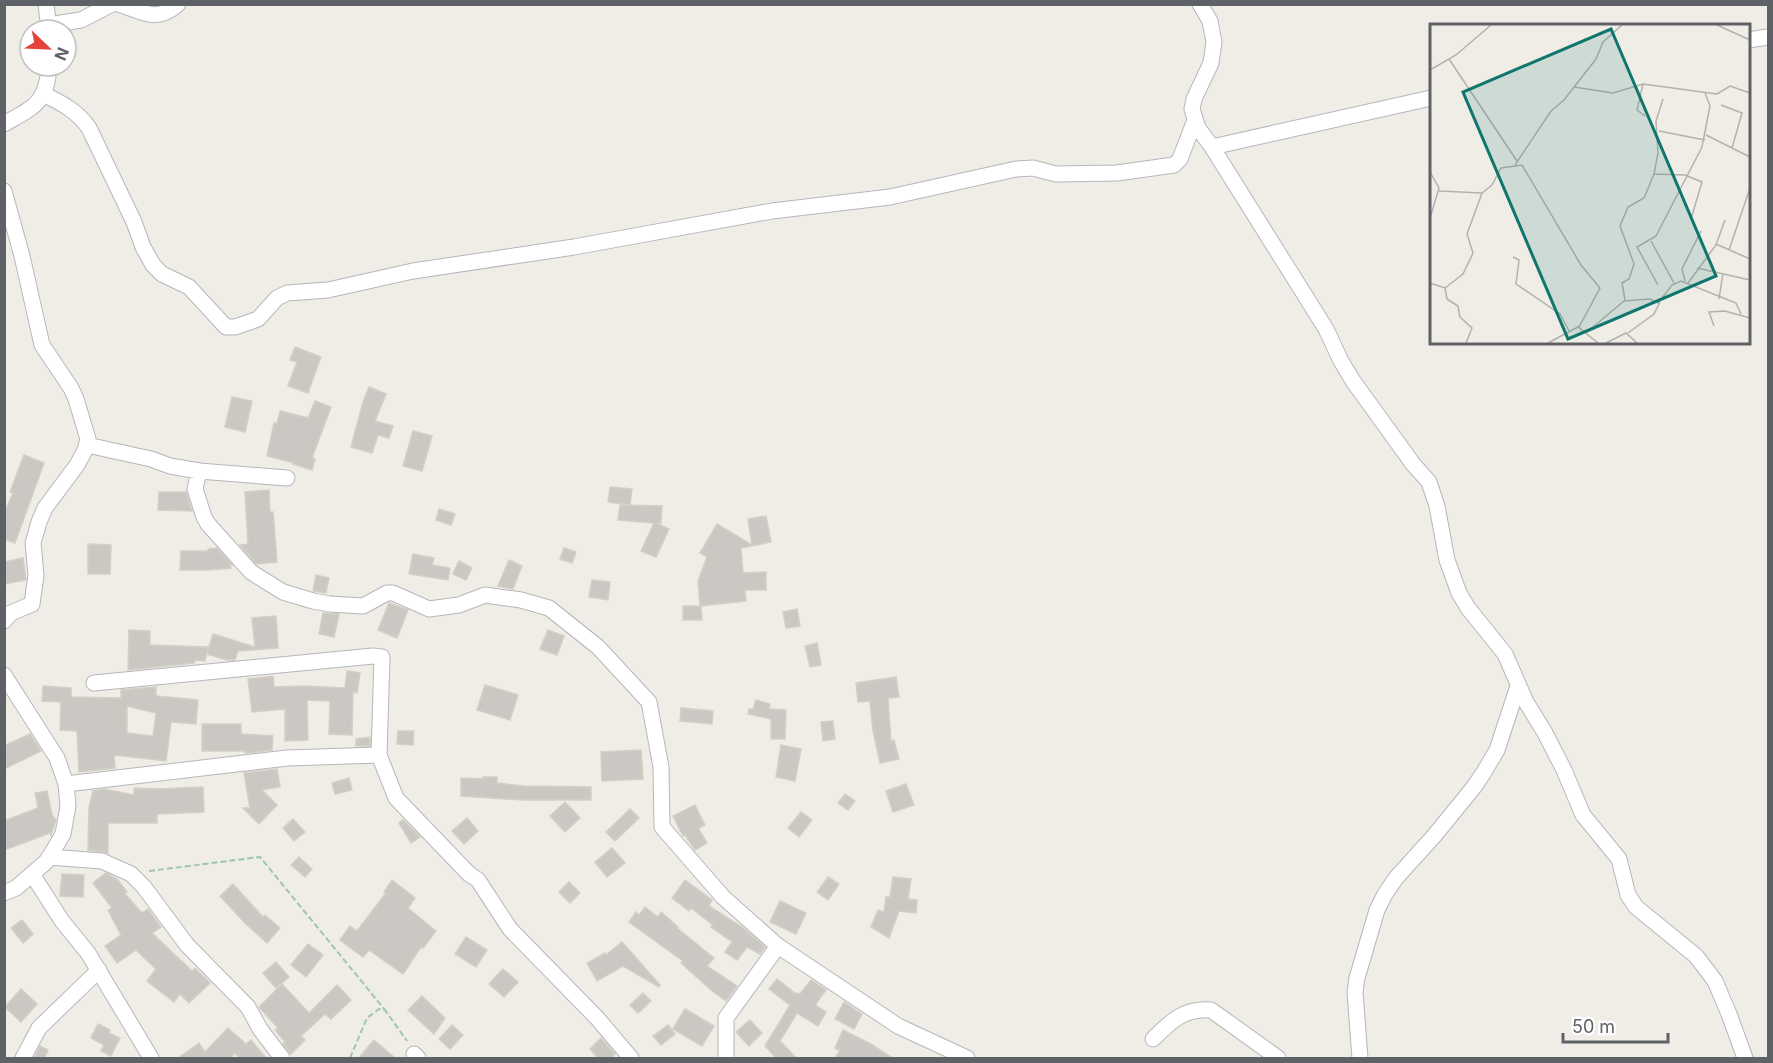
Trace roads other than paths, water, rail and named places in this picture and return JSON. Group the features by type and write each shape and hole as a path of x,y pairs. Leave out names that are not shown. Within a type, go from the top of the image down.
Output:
{"street":[{"path":"78,21 112,4"},
{"path":"118,4 148,15 161,15 171,11 178,4"},
{"path":"1200,4 1210,21 1214,42 1211,63 1194,99 1192,109 1198,128 1326,329 1353,381 1413,464 1429,482 1437,506 1447,560 1467,608 1505,654 1526,702 1564,770 1583,815 1619,859 1629,895 1636,907 1696,956 1715,981 1745,1059"},
{"path":"1749,40 1768,37"},
{"path":"4,124 35,106 43,94 46,78"},
{"path":"43,94 82,117 126,204 142,247 153,265 162,273 189,287 226,327 235,327 258,319 277,298 287,293 328,290 413,271 574,247 772,211 890,196 1016,169 1033,168 1056,174 1117,172 1174,165 1180,159 1195,120"},
{"path":"1212,147 1430,98"},
{"path":"4,191 22,256 39,337 45,352 60,370 76,399 88,439 77,465 45,508 39,522 33,543 36,575 32,604 11,613 4,621"},
{"path":"87,445 199,471 287,478"},
{"path":"199,471 195,489 208,524 251,572 283,592 337,605 363,606 387,593 393,593 429,609 459,605 485,595 521,600 549,608 598,647 649,702 661,767 662,827 723,897 778,946 898,1026 967,1059"},
{"path":"94,684 373,656 382,657 379,755 396,798 469,874 478,880 510,929 597,1018 631,1059"},
{"path":"4,675 57,758 66,784 68,806 63,834 49,857 16,888 4,893"},
{"path":"1360,1059 1355,992 1377,910 1396,878 1441,828 1484,772 1497,750 1518,686"},
{"path":"66,784 287,758 379,755"},
{"path":"49,857 102,861 131,874 144,887 187,945 248,1007 260,1029 282,1059"},
{"path":"32,874 62,921 99,970 151,1059"},
{"path":"726,1059 726,1018 778,946"},
{"path":"23,1059 39,1028 99,970"},
{"path":"1154,1039 1172,1020 1200,1009 1211,1010 1278,1059"}]}
